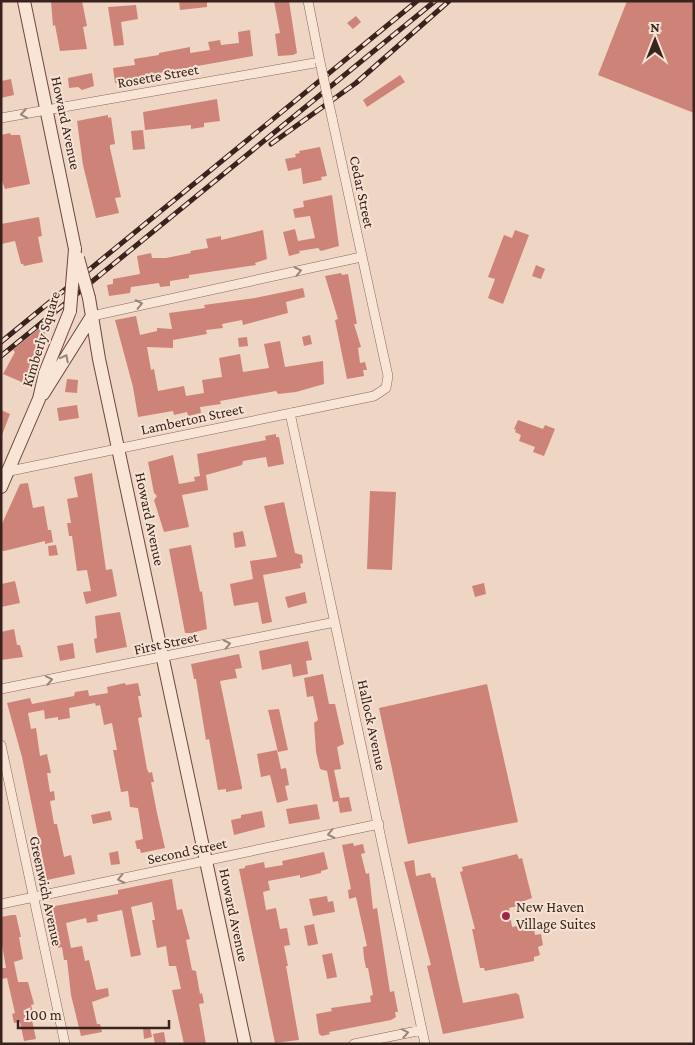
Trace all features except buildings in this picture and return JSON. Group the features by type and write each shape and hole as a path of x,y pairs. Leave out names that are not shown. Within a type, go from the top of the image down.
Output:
{"main road":[{"name":"Howard Avenue","path":"24,1 75,249 89,298 118,449 245,1044"},
{"name":"Kimberly Square","path":"39,399 45,373 70,311 75,249"},
{"name":"Kimberly Square","path":"39,399 92,316"},
{"path":"1,487 4,472 39,399"}],"street":[{"name":"Cedar Street","path":"308,1 318,62 388,376 386,388"},
{"name":"Rosette Street","path":"1,118 318,62"},
{"path":"92,316 361,257"},
{"name":"Lamberton Street","path":"4,472 374,396 386,388"},
{"name":"Hallock Avenue","path":"290,413 425,1044"},
{"name":"First Street","path":"1,689 335,622"},
{"name":"Greenwich Avenue","path":"1,745 65,1044"},
{"name":"Second Street","path":"1,904 379,824"},
{"path":"354,1044 422,1030"}],"railway":[{"path":"1,342 417,1"},
{"path":"1,356 435,1"},
{"path":"271,144 356,83 449,1"}],"place":[{"name":"New Haven Village Suites","path":"506,916"}]}
